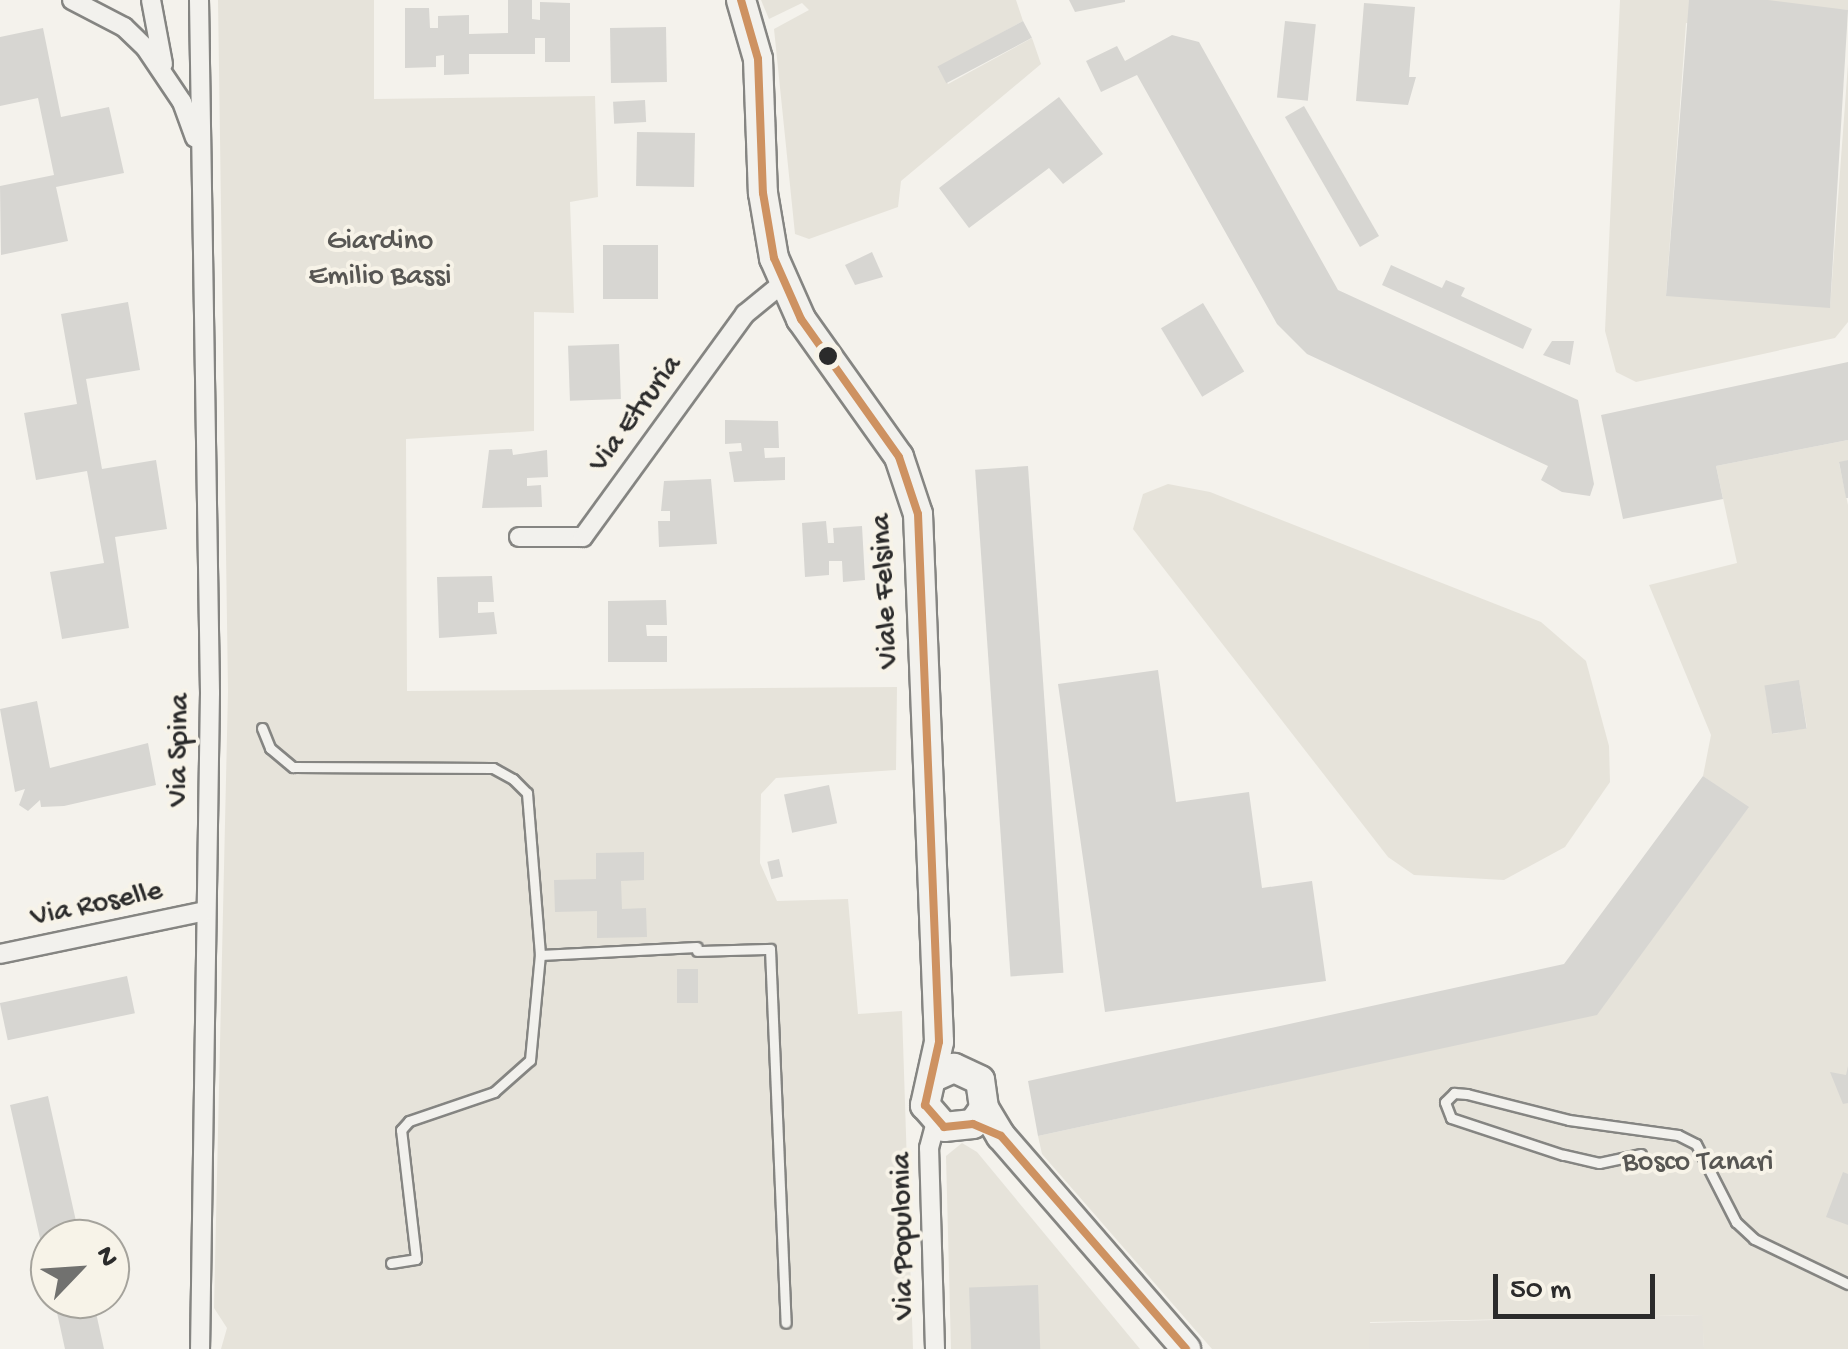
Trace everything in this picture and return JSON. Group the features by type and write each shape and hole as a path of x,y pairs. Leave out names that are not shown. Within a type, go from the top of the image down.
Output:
{"street":[{"name":"Via Spina","path":"72,0 124,28 166,74"},
{"name":"Via Spina","path":"151,0 166,74 200,153"},
{"name":"Via Spina","path":"199,0 210,675 200,1349"},
{"name":"Viale Felsina","path":"742,0 758,59 763,193 783,283 826,357 888,437 918,514 938,1042 944,1072 925,1105 936,1122"},
{"name":"Via Etruria","path":"519,537 582,536 744,314 783,283"},
{"name":"Via Roselle","path":"0,954 204,911"},
{"name":"Viale Felsina","path":"944,1072 980,1080 978,1116 1001,1136 1186,1349"},
{"path":"936,1122 954,1129 978,1116"},
{"name":"Via Populonia","path":"935,1349 929,1148 936,1122"}],"lane":[{"path":"262,728 270,748 293,768 494,768 528,794 540,955 530,1060 494,1092 410,1121 400,1130 416,1259 391,1262"},
{"path":"540,955 770,949 786,1324"},
{"path":"1642,1154 1600,1163 1563,1155 1450,1118 1445,1102 1454,1093 1467,1094 1569,1120 1678,1135 1696,1144 1736,1222 1754,1238 1848,1284"}],"shaded area":[{"path":"1703,1315 1704,1349 1369,1349 1369,1323"}],"green space":[{"name":"Giardino Emilio Bassi","path":"218,0 374,0 374,99 595,96 598,197 570,202 574,313 534,312 534,431 406,439 407,691 897,687 896,770 776,778 761,794 760,863 777,901 848,899 858,1014 902,1011 913,1349 221,1349 227,1328 214,1308 228,691"},
{"path":"761,0 1016,0 1023,21 938,68 948,84 1032,38 1041,64 901,181 898,207 809,239 795,234 774,29 809,10 802,3 769,19"},
{"path":"1620,0 1848,0 1848,10 1769,5 1767,29 1686,23 1666,295 1830,307 1848,64 1848,322 1835,338 1636,382 1616,372 1605,331"},
{"name":"Bosco Tanari","path":"1848,440 1848,460 1839,463 1848,505 1848,1349 1704,1349 1702,1315 1370,1322 1369,1349 1212,1349 1042,1154 1038,1136 1597,1014 1748,808 1703,776 1711,735 1649,585 1737,563 1716,466","holes":["1799,681 1807,728 1773,734 1765,687"]},
{"path":"1168,484 1210,492 1541,622 1586,661 1609,746 1610,782 1565,847 1504,880 1414,875 1388,857 1133,529 1143,494"},
{"path":"962,1143 977,1152 1140,1349 951,1349 946,1156"}],"building":[{"path":"508,0 532,0 532,19 540,20 540,2 570,3 570,62 545,62 545,38 535,38 535,54 469,54 469,74 444,75 444,55 436,56 436,67 405,68 405,8 429,8 430,28 438,28 438,16 469,15 469,34 508,33"},
{"path":"1069,0 1125,0 1125,2 1075,12"},
{"path":"1689,0 1768,0 1848,10 1830,308 1666,296"},
{"path":"1364,3 1415,7 1409,77 1416,77 1408,105 1356,101"},
{"path":"1023,21 1032,38 946,83 937,67"},
{"path":"1285,21 1316,24 1308,101 1277,98"},
{"path":"666,27 667,82 611,83 610,28"},
{"path":"43,28 61,117 109,107 124,173 56,187 68,241 1,255 0,186 54,175 38,98 0,106 0,37"},
{"path":"1172,35 1199,42 1338,290 1578,400 1594,484 1590,496 1562,492 1541,480 1548,466 1307,354 1277,324 1137,75 1101,92 1086,61 1117,46 1125,61"},
{"path":"1059,97 1103,154 1063,184 1049,168 969,228 939,188"},
{"path":"645,100 646,122 614,124 613,102"},
{"path":"1304,106 1379,236 1360,247 1285,117"},
{"path":"637,132 695,133 694,187 636,186"},
{"path":"603,245 658,245 658,299 603,299"},
{"path":"872,252 883,277 855,285 845,265"},
{"path":"1391,265 1442,288 1446,280 1465,288 1461,296 1532,329 1523,349 1382,285"},
{"path":"128,302 140,370 86,379 102,469 156,460 167,529 115,537 129,628 62,639 50,572 104,563 87,471 36,480 24,413 77,404 61,314"},
{"path":"1203,303 1244,372 1202,397 1161,328"},
{"path":"1552,341 1574,341 1570,365 1543,355"},
{"path":"619,344 621,399 570,401 568,346"},
{"path":"1848,362 1848,440 1716,466 1723,499 1623,519 1601,415"},
{"path":"725,420 778,421 779,448 764,448 765,458 785,457 785,480 734,482 729,452 742,451 741,443 725,444"},
{"path":"512,449 513,455 547,450 548,477 527,478 527,486 541,485 542,507 482,508 489,450"},
{"path":"1848,460 1848,498 1846,498 1839,462"},
{"path":"1028,466 1063,973 1011,976 975,470"},
{"path":"711,479 717,544 659,547 658,521 670,521 670,511 661,511 664,481"},
{"path":"826,521 828,543 834,543 833,528 862,526 865,580 843,582 842,561 829,561 829,575 805,577 802,523"},
{"path":"492,576 494,602 478,602 478,613 494,612 497,634 439,638 437,577"},
{"path":"666,600 667,625 646,625 647,636 667,636 667,662 608,662 608,601"},
{"path":"1158,670 1176,802 1249,792 1262,888 1312,881 1326,981 1105,1012 1058,684"},
{"path":"1799,680 1807,728 1772,734 1764,685"},
{"path":"37,701 50,768 148,743 156,785 64,806 41,807 40,800 28,811 19,805 25,789 15,792 0,709"},
{"path":"1703,776 1749,807 1597,1015 1038,1136 1028,1081 1564,964"},
{"path":"829,785 837,823 792,833 784,795"},
{"path":"644,852 644,880 621,881 622,909 646,908 647,937 597,938 597,911 555,912 554,880 596,879 596,853"},
{"path":"779,859 783,877 771,879 767,862"},
{"path":"677,969 698,969 698,1003 677,1003"},
{"path":"127,976 135,1013 8,1040 0,1003"},
{"path":"1848,1066 1848,1103 1843,1104 1830,1072 1846,1075"},
{"path":"48,1096 76,1219 36,1219 10,1105"},
{"path":"1843,1172 1848,1174 1848,1225 1826,1217"},
{"path":"1038,1285 1040,1349 971,1349 969,1287"},
{"path":"58,1319 97,1319 104,1349 65,1349"}],"transit line":[{"path":"741,0 758,59 763,193 774,258 801,319 899,457 918,514 939,1042 925,1105 944,1127 973,1124 1001,1136 1186,1349"}]}
